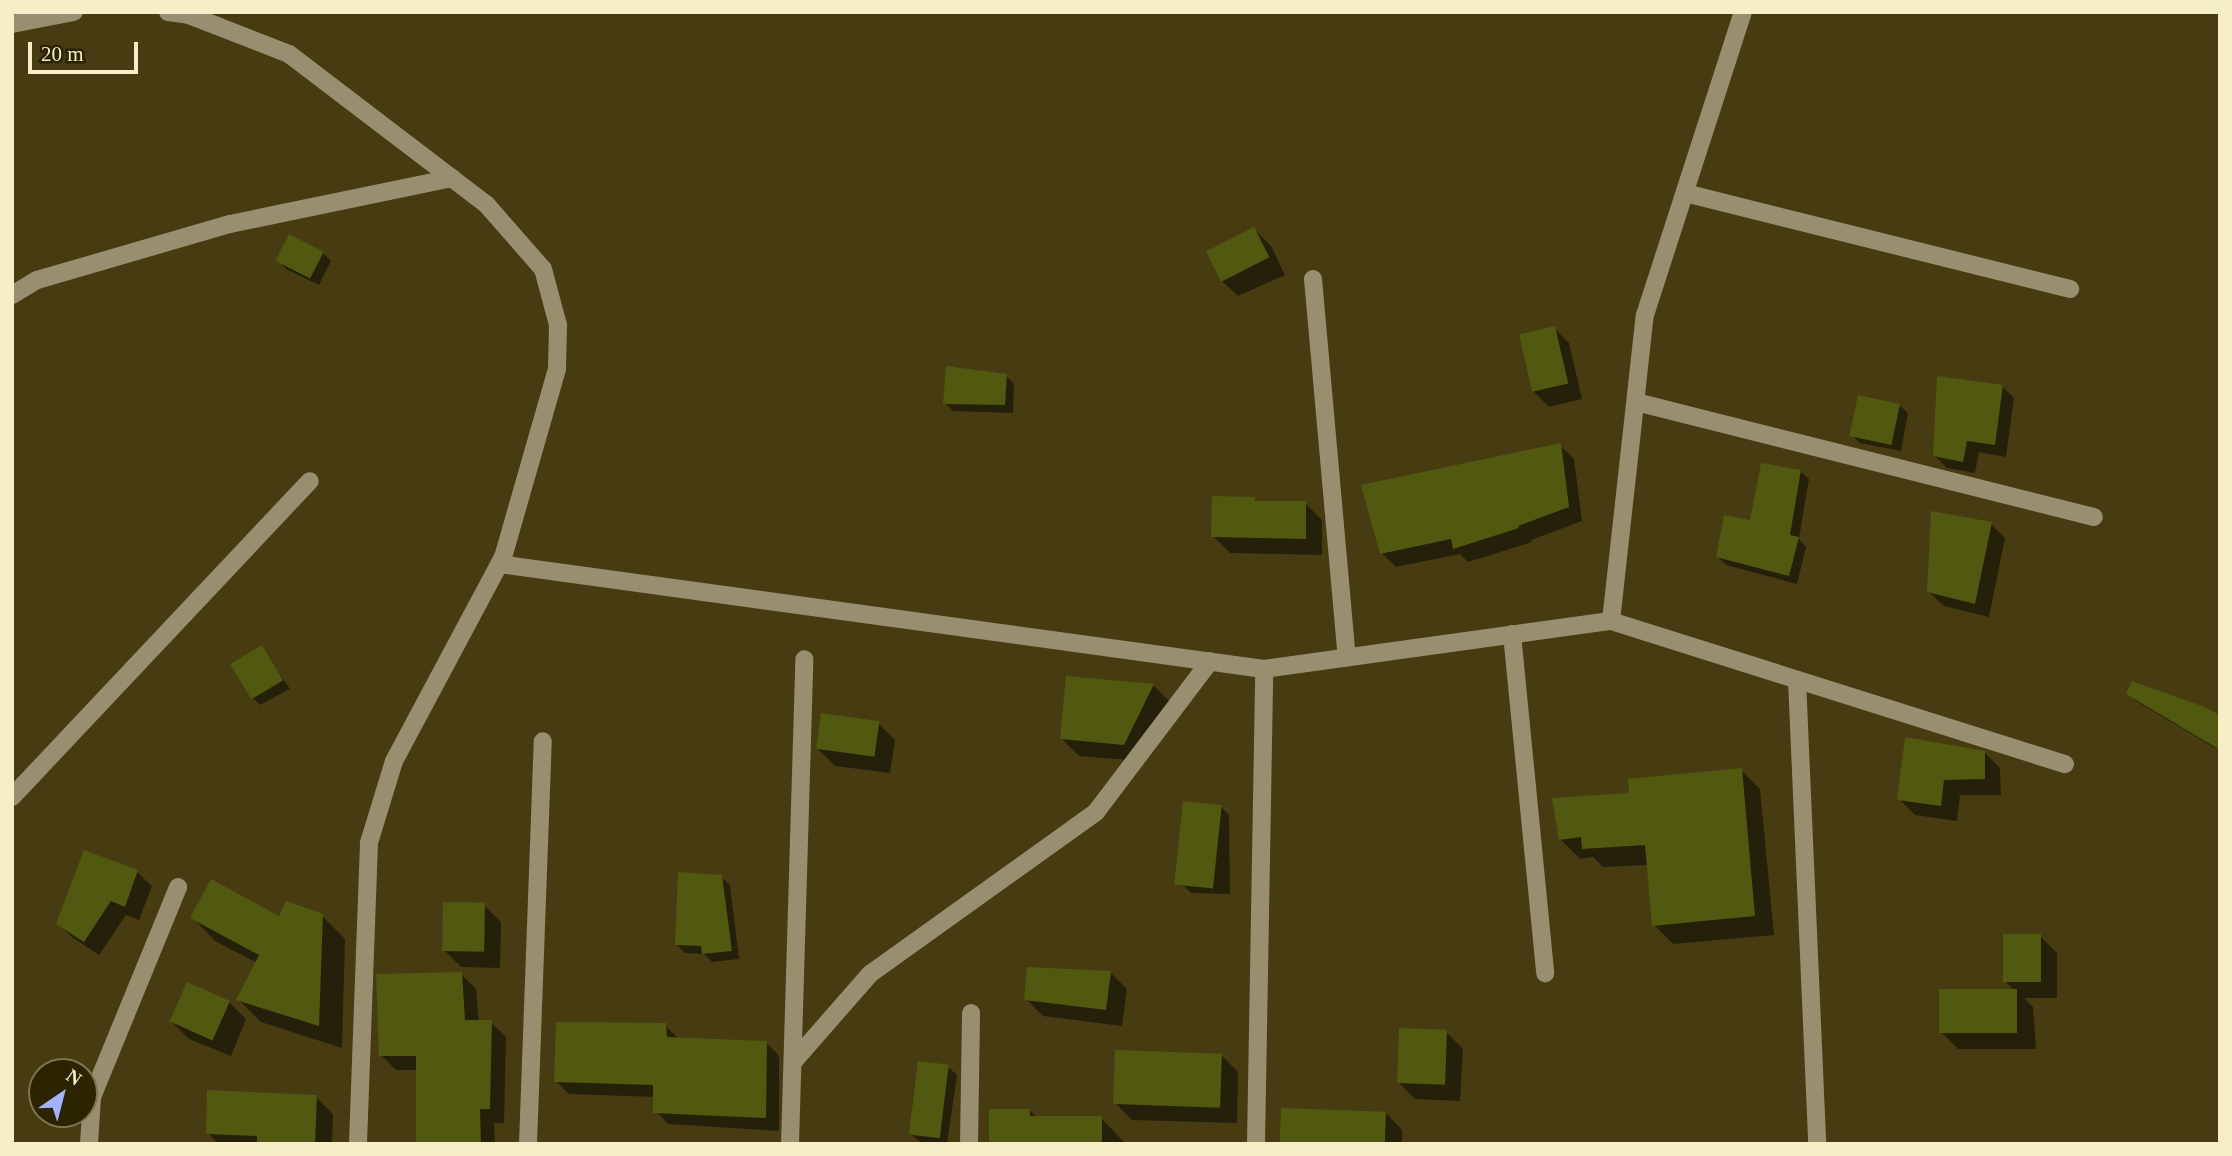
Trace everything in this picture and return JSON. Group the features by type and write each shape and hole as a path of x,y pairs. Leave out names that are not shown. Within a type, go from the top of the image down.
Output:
{"street":[{"path":"12,24 74,12"},
{"path":"168,12 189,15 289,54 485,204 543,269 558,325 556,369 499,564 394,761 369,843 358,1144"},
{"path":"1611,621 1645,315 1743,12"},
{"path":"12,295 37,280 230,224 452,178"},
{"path":"1685,193 2070,289"},
{"path":"1313,279 1347,657"},
{"path":"1636,402 2094,517"},
{"path":"12,797 310,481"},
{"path":"499,564 1264,669 1611,621 2065,764"},
{"path":"1512,635 1545,973"},
{"path":"790,1144 804,659"},
{"path":"793,1062 870,974 1096,812 1210,661"},
{"path":"1256,1144 1264,669"},
{"path":"1797,680 1817,1144"},
{"path":"528,1144 543,741"},
{"path":"89,1144 92,1097 178,887"},
{"path":"969,1144 971,1013"}],"building":[{"path":"1254,227 1269,257 1221,282 1206,252"},
{"path":"289,234 324,252 310,278 275,261"},
{"path":"1555,326 1568,383 1532,392 1519,334"},
{"path":"946,366 1007,374 1005,405 943,404"},
{"path":"1937,376 2003,385 1995,445 1967,441 1963,462 1933,456"},
{"path":"1858,395 1900,404 1891,445 1849,436"},
{"path":"1561,443 1569,507 1518,526 1519,528 1453,549 1451,539 1380,554 1361,485"},
{"path":"1761,463 1801,470 1790,535 1799,537 1789,576 1716,557 1724,515 1750,520"},
{"path":"1212,496 1255,497 1255,501 1306,501 1306,539 1211,537"},
{"path":"1931,511 1992,522 1975,604 1927,592"},
{"path":"262,645 283,680 251,699 230,664"},
{"path":"1066,676 1154,684 1124,745 1060,739"},
{"path":"2132,681 2220,715 2220,750 2126,694"},
{"path":"821,713 879,721 874,757 816,749"},
{"path":"1905,737 1985,751 1985,779 1944,780 1941,806 1897,800"},
{"path":"1742,768 1755,916 1652,926 1645,845 1582,849 1581,837 1559,840 1552,798 1629,793 1628,779"},
{"path":"1183,801 1222,805 1213,889 1174,885"},
{"path":"84,850 138,870 125,907 111,901 84,942 56,924"},
{"path":"678,872 722,875 732,951 702,954 701,946 675,945"},
{"path":"211,879 279,916 286,901 323,914 319,1026 236,1000 259,955 190,918"},
{"path":"443,902 485,903 484,952 442,951"},
{"path":"2003,934 2041,934 2041,982 2003,982"},
{"path":"1027,967 1111,971 1106,1010 1024,1000"},
{"path":"462,972 465,1020 492,1020 490,1109 480,1109 481,1144 416,1144 416,1056 379,1056 376,974"},
{"path":"187,982 230,1001 212,1040 170,1021"},
{"path":"1939,989 2017,989 2017,1033 1939,1033"},
{"path":"556,1022 666,1023 667,1037 767,1041 766,1118 653,1113 653,1085 554,1082"},
{"path":"1399,1028 1447,1030 1445,1085 1397,1083"},
{"path":"1115,1050 1222,1054 1220,1108 1113,1104"},
{"path":"918,1061 949,1065 940,1138 909,1134"},
{"path":"207,1090 317,1095 315,1144 257,1144 257,1136 206,1134"},
{"path":"1281,1108 1386,1112 1385,1144 1280,1144"},
{"path":"989,1109 1030,1109 1030,1116 1102,1116 1102,1144 989,1144"}]}
